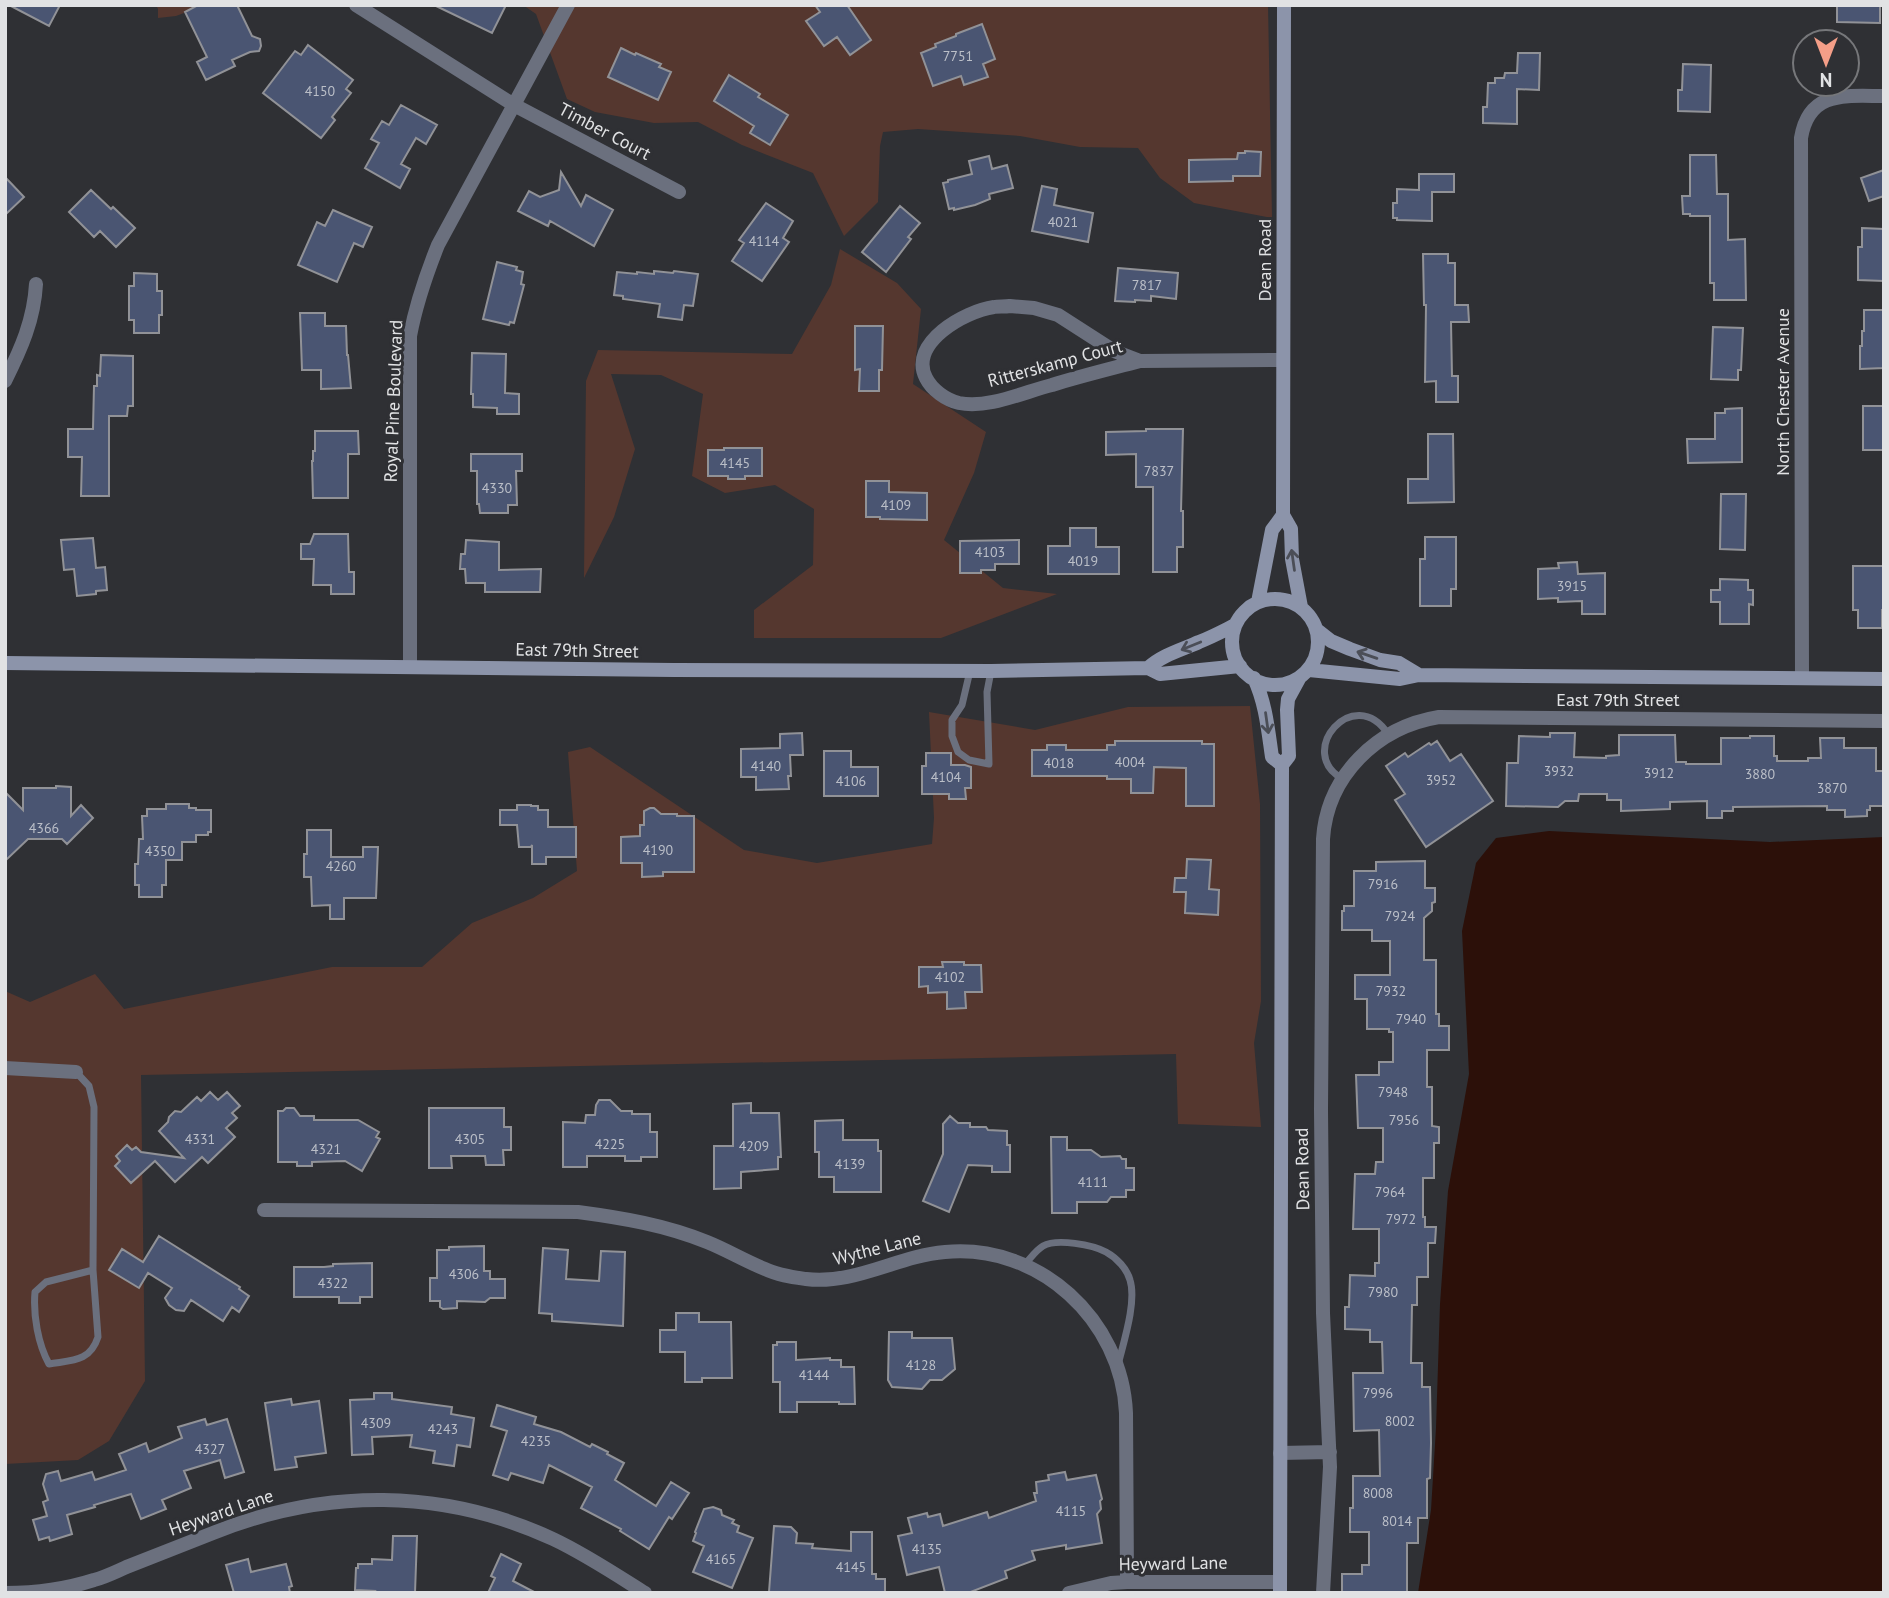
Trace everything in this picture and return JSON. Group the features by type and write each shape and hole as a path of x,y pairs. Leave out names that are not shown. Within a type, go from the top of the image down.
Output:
{"street":[{"name":"Timber Court","path":"356,5 514,105 679,191"},
{"name":"Royal Pine Boulevard","path":"410,667 410,336 413,319 438,245 568,5"},
{"name":"Dean Road","path":"1284,5 1283,515 1291,529 1292,559 1301,607"},
{"name":"North Chester Avenue","path":"1802,678 1801,138 1803,126 1814,110 1832,97 1884,96"},
{"path":"5,381 30,326 36,284"},
{"name":"Ritterskamp Court","path":"1140,361 1114,351 1058,315 1034,308 1010,306 993,307 951,325 930,344 922,367 929,384 940,395 959,403 974,403 1003,400 1140,361 1283,360"},
{"name":"Dean Road","path":"1258,602 1272,530 1283,515"},
{"path":"1275,598 1301,607 1317,630 1317,652 1304,673 1282,684 1262,683 1240,666 1233,650 1236,625 1248,608 1258,602 1275,598"},
{"name":"East 79th Street","path":"1148,668 1155,661 1236,625"},
{"name":"East 79th Street","path":"1317,630 1331,641 1380,660 1399,663 1419,675"},
{"name":"East 79th Street","path":"5,663 970,671 1148,668 1160,674 1240,666"},
{"name":"Dean Road","path":"1280,1587 1282,765 1289,756 1288,699 1304,673"},
{"name":"East 79th Street","path":"1304,673 1400,679 1419,675 1884,679"},
{"name":"Dean Road","path":"1254,678 1265,708 1272,757 1282,765"},
{"name":"East 79th Street","path":"1362,755 1388,734 1414,722 1438,717 1884,720"},
{"name":"Dean Road","path":"1322,1593 1330,1489 1322,1313 1321,945 1324,832 1329,810 1343,779 1362,755"},
{"path":"5,1068 76,1072"},
{"name":"Wythe Lane","path":"264,1210 578,1212 636,1220 673,1230 708,1242 763,1269 808,1279 850,1277 913,1257 946,1252 988,1254 1024,1265 1056,1283 1081,1305 1104,1336 1118,1366 1126,1403 1127,1582"},
{"path":"1280,1453 1330,1452"},
{"name":"Heyward Lane","path":"5,1592 57,1589 93,1581 227,1527 271,1513 324,1502 354,1500 421,1502 494,1516 583,1554 645,1593"},
{"name":"Heyward Lane","path":"1069,1593 1127,1582 1280,1587"}],"lane":[{"path":"970,671 962,705 953,720 952,736 958,752 969,760 989,764 987,692 991,671"},
{"path":"1343,779 1332,771 1325,757 1326,739 1332,728 1341,720 1364,716 1383,727 1388,734"},
{"path":"76,1072 89,1086 94,1107 93,1270 98,1337 95,1347 85,1357 49,1364 44,1355 34,1306 35,1292 47,1282 93,1270"},
{"path":"1024,1265 1044,1245 1055,1242 1091,1247 1107,1252 1120,1262 1130,1280 1132,1298 1118,1366"}],"shaded area":[{"path":"156,5 205,5 176,16 158,18"},
{"path":"523,5 1268,5 1272,218 1194,203 1160,178 1138,148 1080,147 1020,136 918,129 883,132 878,202 844,236 813,173 742,145 698,122 654,123 595,112 567,99 536,14"},
{"path":"840,249 897,283 921,309 913,384 986,432 974,473 944,540 1003,588 1057,594 941,638 754,638 754,610 813,565 814,509 775,485 725,493 692,476 703,394 661,375 611,374 635,449 614,517 584,578 586,381 598,350 792,354 831,285"},
{"path":"1250,706 1260,804 1261,1001 1254,1043 1261,1127 1178,1124 1176,1054 141,1075 145,1381 109,1441 78,1460 5,1464 5,991 30,1002 95,974 124,1009 332,967 422,967 472,923 533,898 577,871 568,752 590,747 744,850 817,863 932,844 934,818 929,712 1035,730 1128,707"},
{"path":"1549,831 1770,842 1884,837 1884,1593 1418,1593 1431,1510 1448,1191 1469,1074 1462,931 1476,863 1496,838"}],"building":[{"path":"9,5 60,5 49,26"},
{"path":"198,5 237,5 252,36 260,39 259,51 232,60 235,66 206,80 197,62 207,57 185,12"},
{"path":"434,5 506,5 492,33"},
{"path":"815,5 847,5 871,40 850,55 837,37 824,46 806,21 820,12"},
{"path":"1837,5 1880,5 1880,23 1837,22"},
{"path":"982,24 995,59 983,64 988,77 964,85 961,76 933,86 921,53 956,34"},
{"path":"308,45 353,80 346,89 351,93 332,117 335,120 321,138 263,93 295,51 301,55"},
{"path":"621,48 661,64 659,67 671,72 658,100 608,77"},
{"path":"1518,53 1540,53 1539,90 1517,89 1517,124 1483,123 1488,83 1495,83 1495,78 1504,78 1505,73 1517,73"},
{"path":"1683,64 1711,65 1710,112 1678,111 1678,90 1682,90"},
{"path":"729,75 788,115 770,145 750,133 754,126 714,101"},
{"path":"401,105 437,125 426,144 416,138 401,164 410,169 400,188 365,168 379,143 371,139 382,121 389,125"},
{"path":"1261,152 1260,176 1233,176 1233,181 1189,182 1189,160 1237,159 1238,153"},
{"path":"1690,155 1716,155 1717,194 1728,194 1728,240 1745,239 1746,300 1714,300 1714,283 1710,283 1710,216 1683,214 1682,196 1690,196"},
{"path":"989,156 992,169 1007,165 1013,188 989,194 990,199 975,205 949,209 943,183 972,174 969,161"},
{"path":"1884,170 1884,196 1869,201 1861,178"},
{"path":"561,172 581,206 586,195 613,210 594,246 550,221 548,226 518,211 529,191 540,197 559,190"},
{"path":"1419,174 1454,174 1454,192 1432,192 1432,221 1393,218 1397,189 1419,190"},
{"path":"5,177 24,197 5,215"},
{"path":"1042,186 1057,189 1054,205 1093,213 1088,242 1032,231"},
{"path":"91,190 135,228 116,247 100,231 94,237 69,212"},
{"path":"766,203 793,221 783,238 789,242 762,281 732,261 744,243 739,240"},
{"path":"900,206 920,223 886,272 862,252"},
{"path":"333,210 372,227 363,247 354,243 337,282 298,265 317,222 325,226"},
{"path":"1862,228 1884,229 1884,281 1858,280 1858,247 1862,247"},
{"path":"1423,254 1448,254 1448,263 1455,263 1455,305 1468,305 1469,322 1451,322 1452,376 1458,376 1458,402 1436,402 1436,381 1425,382 1426,305"},
{"path":"497,262 517,267 516,270 523,272 521,284 524,285 514,323 510,322 509,325 483,319"},
{"path":"1118,268 1178,273 1176,299 1151,296 1151,301 1115,301"},
{"path":"654,271 698,274 693,306 684,305 682,320 658,317 660,304 623,299 623,296 614,295 617,272 654,274"},
{"path":"134,273 157,274 157,291 162,291 159,333 134,333 134,320 129,320 129,286 134,286"},
{"path":"1864,310 1884,310 1884,368 1860,369"},
{"path":"300,313 325,313 325,326 346,326 351,388 321,389 321,370 302,370"},
{"path":"855,326 883,326 879,391 859,391 860,369 855,370"},
{"path":"1713,327 1743,328 1738,380 1711,379"},
{"path":"472,353 506,354 505,393 519,394 519,414 497,414 497,408 473,407"},
{"path":"101,355 133,356 133,406 128,406 127,416 109,416 109,496 81,496 82,457 68,457 68,429 93,429 94,386 97,386 97,375 100,376"},
{"path":"1863,406 1884,406 1884,450 1863,450"},
{"path":"1742,408 1742,462 1688,463 1687,439 1715,439 1715,413 1725,413 1725,409"},
{"path":"1183,429 1183,547 1177,547 1177,572 1153,572 1153,487 1136,487 1136,454 1106,455 1106,432"},
{"path":"315,431 358,431 359,454 348,454 348,498 313,498 312,461"},
{"path":"1428,434 1453,434 1454,502 1408,503 1408,479 1428,479"},
{"path":"762,448 762,476 728,479 728,476 708,476 708,450"},
{"path":"471,454 522,454 522,471 516,471 517,505 508,505 508,513 480,513 477,504 477,471 471,471"},
{"path":"866,481 889,481 889,492 927,493 927,520 866,517"},
{"path":"1721,494 1746,494 1745,550 1720,549"},
{"path":"1070,528 1096,528 1096,547 1119,547 1119,574 1048,574 1048,546 1070,546"},
{"path":"314,534 348,534 349,572 354,572 354,594 331,594 331,585 313,585 314,559 301,559 301,544 310,544"},
{"path":"1425,537 1456,537 1456,589 1451,589 1451,606 1420,606 1420,559 1425,559"},
{"path":"93,538 96,568 105,567 107,590 77,596 74,569 64,570 61,540"},
{"path":"466,540 499,542 499,570 541,569 540,592 485,592 485,583 466,583 465,569 460,569"},
{"path":"1019,540 1019,564 995,564 995,570 960,573 960,541"},
{"path":"1577,562 1578,574 1605,573 1605,614 1582,614 1582,601 1538,599 1538,569 1559,568 1558,563"},
{"path":"1853,566 1883,566 1882,628 1858,628 1858,610 1853,610"},
{"path":"1720,579 1748,580 1748,590 1753,590 1753,605 1749,604 1749,624 1720,624 1720,602 1711,602 1711,590 1720,590"},
{"path":"802,733 803,755 790,755 789,789 756,790 756,777 741,777 741,749 780,748 780,734"},
{"path":"1550,733 1575,733 1574,757 1606,758 1619,755 1619,735 1675,735 1676,762 1686,764 1721,764 1721,738 1774,736 1774,756 1777,756 1777,761 1808,761 1808,758 1821,758 1820,738 1844,738 1844,748 1876,748 1876,771 1884,771 1884,806 1870,806 1867,816 1845,817 1845,810 1827,810 1827,806 1733,807 1733,811 1722,811 1722,818 1707,818 1707,801 1670,802 1670,809 1621,811 1621,800 1607,800 1607,794 1579,794 1578,801 1565,801 1558,807 1506,806 1507,763 1518,763 1519,736 1550,737"},
{"path":"1115,741 1202,741 1202,744 1214,744 1214,806 1186,806 1186,768 1154,767 1153,793 1131,793 1131,779 1107,779 1107,776 1032,776 1032,750 1047,750 1047,745 1066,745 1066,750 1107,750 1107,745 1115,745"},
{"path":"1437,741 1450,761 1461,754 1493,801 1426,847 1395,800 1405,794 1386,766 1405,753 1408,757 1429,743 1431,745"},
{"path":"824,751 851,751 851,767 878,767 878,796 824,796"},
{"path":"926,753 951,753 951,765 971,767 971,788 965,788 966,799 949,799 949,794 922,794 922,766 926,766"},
{"path":"71,787 71,816 81,805 93,818 67,844 62,839 28,839 5,861 5,792 23,810 23,788"},
{"path":"166,804 189,804 189,808 196,810 211,810 211,832 208,832 208,835 196,835 196,842 182,842 182,860 166,860 166,885 162,885 162,897 139,897 139,885 135,885 135,864 138,864 139,839 143,839 142,816 147,816 147,809 166,809"},
{"path":"517,805 538,806 538,810 548,810 548,827 576,827 576,857 546,857 546,864 532,864 532,845 519,847 517,825 500,825 500,810 517,810"},
{"path":"650,808 661,814 694,816 694,872 663,872 663,876 642,877 642,863 621,863 621,837 640,836 640,825 644,825 644,811"},
{"path":"307,830 331,830 331,857 363,857 363,847 378,847 376,898 344,898 344,919 330,919 330,905 312,906 311,877 304,877"},
{"path":"1187,859 1211,860 1209,889 1219,890 1218,915 1185,913 1186,892 1174,892 1175,878 1186,878"},
{"path":"1425,861 1425,888 1435,888 1435,902 1432,903 1432,911 1424,918 1424,960 1436,960 1436,1014 1439,1014 1439,1026 1449,1026 1449,1050 1427,1050 1427,1087 1432,1087 1432,1126 1439,1127 1439,1143 1434,1143 1434,1178 1423,1178 1423,1217 1425,1227 1436,1227 1435,1243 1428,1243 1428,1277 1417,1277 1417,1305 1412,1305 1411,1363 1422,1363 1422,1387 1430,1387 1431,1443 1427,1518 1418,1518 1418,1543 1407,1543 1407,1593 1342,1593 1342,1574 1362,1574 1362,1565 1369,1565 1369,1532 1350,1532 1353,1476 1380,1476 1379,1430 1354,1431 1353,1373 1383,1373 1382,1342 1370,1342 1370,1330 1345,1329 1350,1275 1375,1276 1375,1263 1379,1263 1379,1229 1353,1229 1355,1174 1375,1174 1376,1162 1383,1162 1383,1128 1358,1128 1356,1075 1379,1075 1379,1062 1393,1062 1393,1032 1389,1032 1389,1029 1367,1029 1367,999 1355,999 1355,975 1390,975 1390,941 1372,941 1372,930 1342,930 1342,911 1344,906 1354,906 1354,871 1376,871 1376,862"},
{"path":"942,962 981,965 982,992 965,992 966,1008 947,1009 947,992 928,993 928,986 919,987 919,967 943,967"},
{"path":"210,1092 218,1100 227,1092 240,1106 232,1113 237,1118 226,1128 235,1137 208,1163 202,1157 175,1182 155,1161 131,1183 115,1166 120,1161 116,1156 127,1145 132,1150 136,1147 141,1152 184,1158 159,1131 175,1111 181,1112 197,1097 201,1101"},
{"path":"599,1100 610,1100 621,1111 650,1114 650,1132 657,1132 657,1157 625,1161 625,1156 587,1156 587,1167 563,1167 563,1122 585,1123 586,1115 595,1115"},
{"path":"751,1103 751,1113 779,1113 781,1157 778,1157 778,1169 741,1172 741,1188 714,1189 714,1146 733,1146 733,1104"},
{"path":"294,1108 300,1116 314,1116 314,1120 358,1120 379,1132 376,1137 380,1139 362,1171 345,1161 312,1162 312,1166 297,1166 297,1162 278,1162 278,1111"},
{"path":"429,1108 504,1108 504,1127 511,1127 511,1150 503,1150 504,1165 486,1165 485,1156 451,1156 452,1168 429,1168"},
{"path":"950,1116 958,1123 970,1123 970,1127 1007,1131 1010,1172 992,1172 992,1166 968,1165 949,1212 923,1201 943,1154 943,1124"},
{"path":"843,1120 843,1140 878,1140 878,1151 881,1151 881,1192 834,1192 834,1177 819,1177 819,1152 815,1152 815,1121"},
{"path":"1051,1137 1067,1137 1067,1150 1091,1150 1101,1157 1120,1156 1126,1159 1126,1168 1134,1168 1134,1190 1126,1190 1126,1197 1111,1197 1107,1202 1077,1202 1077,1213 1052,1213"},
{"path":"159,1236 240,1287 239,1289 249,1296 239,1312 232,1307 223,1321 191,1300 184,1311 176,1310 165,1298 172,1288 148,1273 139,1288 109,1270 122,1249 143,1262"},
{"path":"484,1246 484,1271 490,1271 490,1279 505,1279 505,1298 490,1298 485,1302 457,1301 457,1308 443,1309 440,1307 440,1301 430,1301 430,1278 437,1278 437,1250"},
{"path":"543,1248 568,1250 566,1279 599,1281 601,1251 625,1252 623,1326 552,1321 552,1314 539,1313"},
{"path":"372,1263 372,1297 360,1297 360,1303 339,1303 339,1297 294,1297 294,1267"},
{"path":"676,1313 699,1313 699,1322 731,1322 732,1378 702,1378 702,1382 685,1382 685,1352 660,1352 660,1330 676,1330"},
{"path":"889,1332 912,1332 912,1338 952,1338 955,1369 942,1380 930,1380 922,1389 892,1387 888,1380"},
{"path":"777,1342 796,1342 796,1360 830,1358 841,1360 841,1367 854,1367 855,1404 797,1402 797,1412 780,1412 780,1382 773,1382 773,1345 777,1345"},
{"path":"374,1393 392,1393 392,1399 452,1407 451,1414 474,1418 470,1447 457,1445 454,1466 433,1463 435,1451 410,1447 412,1435 372,1437 373,1454 352,1455 350,1400 374,1399"},
{"path":"291,1399 292,1405 319,1401 326,1453 295,1457 297,1467 275,1470 265,1403"},
{"path":"497,1405 536,1417 534,1424 608,1452 607,1454 624,1463 615,1480 656,1506 671,1482 689,1493 672,1519 669,1517 649,1549 620,1531 621,1529 581,1508 592,1487 549,1465 543,1483 511,1473 508,1480 493,1475 507,1431 491,1426"},
{"path":"205,1419 207,1425 227,1419 244,1472 225,1478 220,1460 184,1471 191,1488 162,1500 166,1509 141,1519 131,1494 67,1515 72,1534 50,1541 49,1537 39,1540 33,1520 47,1516 43,1502 48,1500 43,1484 46,1474 58,1471 61,1481 92,1472 95,1480 126,1470 119,1454 146,1443 149,1452 182,1438 178,1427"},
{"path":"1065,1472 1067,1480 1096,1475 1102,1499 1101,1509 1097,1514 1102,1543 1066,1549 1066,1545 1032,1551 1035,1560 1005,1571 1007,1578 968,1593 945,1593 939,1567 907,1575 898,1536 912,1533 908,1518 927,1513 928,1517 940,1514 943,1526 987,1512 989,1518 1036,1501 1036,1482 1049,1480 1048,1475"},
{"path":"713,1507 734,1520 732,1523 739,1526 737,1532 753,1538 732,1588 693,1572 704,1546 693,1541 695,1532 704,1509"},
{"path":"774,1526 791,1527 797,1533 796,1543 813,1544 812,1548 851,1551 851,1532 872,1532 872,1574 876,1574 876,1579 885,1579 885,1593 769,1592"},
{"path":"393,1536 417,1536 415,1593 355,1590 358,1564 372,1564 372,1559 392,1560"},
{"path":"501,1554 521,1564 513,1581 536,1593 488,1593 495,1578 491,1576"},
{"path":"248,1559 251,1572 286,1564 292,1586 289,1587 290,1593 234,1593 226,1565"}]}
